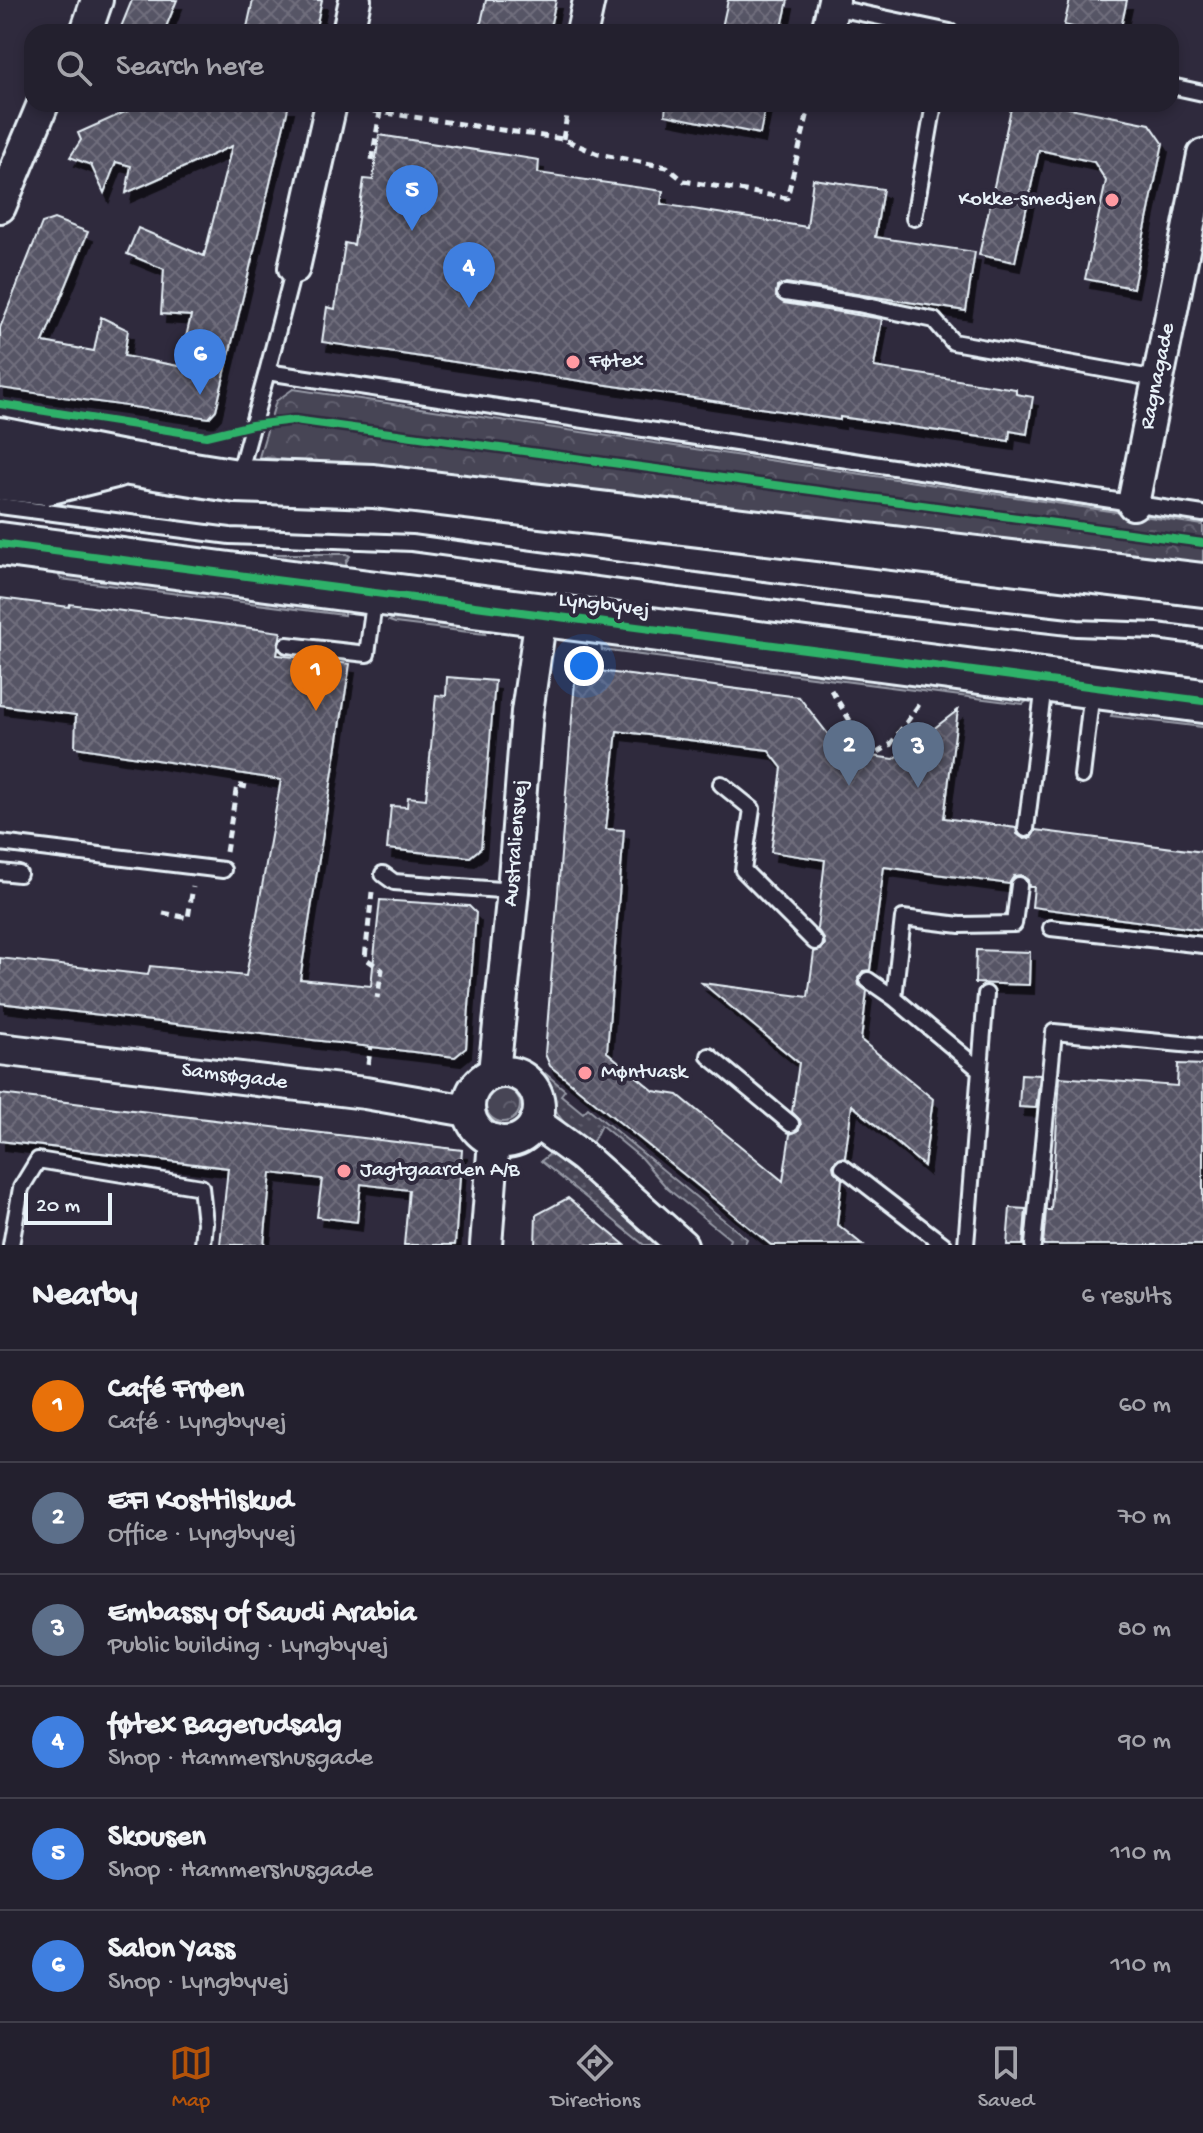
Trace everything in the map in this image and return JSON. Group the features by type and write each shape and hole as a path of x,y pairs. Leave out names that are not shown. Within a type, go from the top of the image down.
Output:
{"street":[{"path":"89,24 97,0"},
{"path":"350,24 355,0"},
{"path":"584,24 589,0"},
{"path":"0,207 40,112"},
{"path":"294,268 329,112"},
{"name":"Ragnagade","path":"1133,504 1203,155"},
{"path":"0,439 237,481 388,488 1203,585"},
{"path":"0,478 47,483 124,463"},
{"name":"Lyngbyvej","path":"0,544 376,593 539,633 1045,681 1203,701"},
{"name":"Australiensvej","path":"494,1072 527,712 539,633"},
{"name":"Samsøgade","path":"0,1049 365,1093 468,1111"},
{"path":"509,1071 523,1076 533,1086 538,1100 535,1122 524,1136 513,1141 494,1140 479,1132 468,1111 474,1087 494,1072 509,1071"},
{"path":"535,1122 582,1156 682,1245"},
{"path":"486,1245 494,1140"}],"lane":[{"path":"831,13 900,24"},
{"path":"1179,88 1203,93"},
{"path":"914,218 933,112"},
{"path":"237,481 294,268"},
{"path":"785,293 934,320 953,342 1157,379"},
{"path":"267,372 1203,514"},
{"name":"Lyngbyvej","path":"0,506 230,536 412,543 860,603 1077,628 1157,631 1203,637"},
{"path":"287,645 367,654 376,593"},
{"path":"1026,829 1045,681"},
{"path":"1082,776 1093,687"},
{"path":"721,784 752,809 743,870 815,942"},
{"path":"0,843 223,870"},
{"path":"0,872 19,874"},
{"path":"383,874 394,882 513,891"},
{"path":"894,998 903,918 960,925 1014,924 1019,885"},
{"path":"1051,928 1203,945"},
{"path":"868,980 980,1070"},
{"path":"966,1245 986,994"},
{"path":"1033,1245 1054,1032 1203,1046"},
{"path":"709,1056 791,1124"},
{"path":"11,1245 21,1188 38,1160 201,1187 205,1223 203,1245"},
{"path":"843,1167 944,1245"}],"path":[{"path":"372,160 380,112 563,139 598,154 667,167 684,181 787,198 808,112"},
{"path":"563,139 568,112"},
{"path":"831,690 872,756 890,745 921,702"},
{"path":"223,870 237,785 252,788"},
{"path":"163,913 188,918 196,867"},
{"path":"377,998 382,970 365,958 374,873 383,874"}],"green space":[{"path":"293,389 1203,525 1203,563 259,457 276,401"},
{"path":"273,554 350,556 346,562 347,569 272,559"},
{"path":"62,573 341,610 344,615 61,579 59,576"},
{"path":"394,618 482,628 485,634 389,621"},
{"path":"601,645 1027,701 1023,704 602,650"},
{"path":"1119,711 1203,722 1203,727 1111,716"},
{"path":"546,1074 565,1090 561,1095 583,1113 588,1108 747,1239 744,1245 728,1245 730,1239 668,1189 641,1158 601,1125 590,1147 580,1139 554,1107"},
{"path":"503,1088 515,1093 520,1105 515,1117 503,1122 491,1117 486,1105 491,1093"},
{"path":"551,1153 558,1154 660,1245 644,1245 541,1161"}],"building":[{"path":"132,0 177,0 167,24 122,24"},
{"path":"253,0 322,0 317,24 248,24"},
{"path":"486,0 556,0 551,24 481,24"},
{"path":"728,0 788,0 783,24 723,24"},
{"path":"1070,0 1127,0 1122,24 1064,24"},
{"path":"125,112 287,112 216,410 209,418 0,388 0,328 42,223 54,219 88,232 43,342 94,351 101,317 128,330 124,356 179,366 191,316 161,314 164,269 127,254 138,228 204,256 232,146 126,193 131,166 116,162 104,193 91,165 70,157 81,140 78,133"},
{"path":"665,112 764,112 760,134 665,115"},
{"path":"1010,112 1090,112 1150,124 1163,143 1133,288 1085,279 1106,181 1094,162 1039,150 1015,262 979,255"},
{"path":"379,135 539,160 538,173 663,191 661,204 807,227 813,179 883,189 875,237 975,252 966,311 786,283 777,287 776,297 784,303 882,319 874,367 1016,389 1016,394 1033,397 1027,434 1010,431 1009,441 840,417 840,420 322,342 327,307 335,309 345,243 354,245 364,179 373,180"},
{"path":"0,598 69,607 70,604 281,632 277,655 350,664 300,979 371,986 380,900 469,906 476,913 466,1048 455,1057 0,1003 0,958 148,975 150,966 246,976 281,780 75,747 76,715 0,705"},
{"path":"576,668 799,697 842,752 894,759 958,710 944,818 1016,828 1017,834 1024,839 1031,838 1036,830 1203,852 1203,930 1032,907 1034,887 1029,887 1028,880 1021,875 1014,876 1009,884 884,867 870,970 863,971 858,978 859,985 867,991 861,1040 933,1099 924,1166 852,1105 845,1157 836,1160 833,1166 842,1179 837,1224 863,1245 771,1245 550,1066 545,1054","holes":["617,731 768,750 782,768 771,852 825,860 817,929 825,944 821,950 814,952 808,997 702,983 799,1063 792,1112 801,1125 798,1131 790,1134 783,1181 678,1095 654,1091 607,1052 624,830 606,829"]},
{"path":"447,677 495,681 481,848 470,857 387,849 391,806 407,807 408,797 426,799 436,695 446,696"},
{"path":"976,950 1030,952 1029,985 975,983"},
{"path":"1178,1064 1203,1065 1203,1245 1043,1245 1046,1210 1051,1210 1060,1077 1177,1086"},
{"path":"1021,1074 1040,1075 1036,1108 1019,1107"},
{"name":"Jagtgaarden A/B","path":"0,1094 462,1150 455,1245 404,1245 409,1190 361,1184 357,1222 317,1217 322,1179 271,1173 264,1245 220,1245 228,1168 0,1141"},
{"path":"568,1198 625,1245 535,1245 536,1215"},
{"path":"1010,1208 1026,1209 1023,1245 1007,1245"}],"cycle path":[{"path":"0,404 206,436 252,425 294,420 1203,543"},
{"path":"0,544 1203,701"}],"place":[{"name":"Kokke-smedjen","path":"1112,200"},
{"name":"Skousen","path":"412,231"},
{"name":"føtex Bagerudsalg","path":"469,308"},
{"name":"Føtex","path":"573,362"},
{"name":"Salon Yass","path":"200,395"},
{"name":"Café Frøen","path":"316,711"},
{"name":"EFI Kosttilskud","path":"849,786"},
{"name":"Embassy of Saudi Arabia","path":"918,788"},
{"name":"Møntvask","path":"585,1073"},
{"name":"Jagtgaarden A/B","path":"344,1171"}]}
